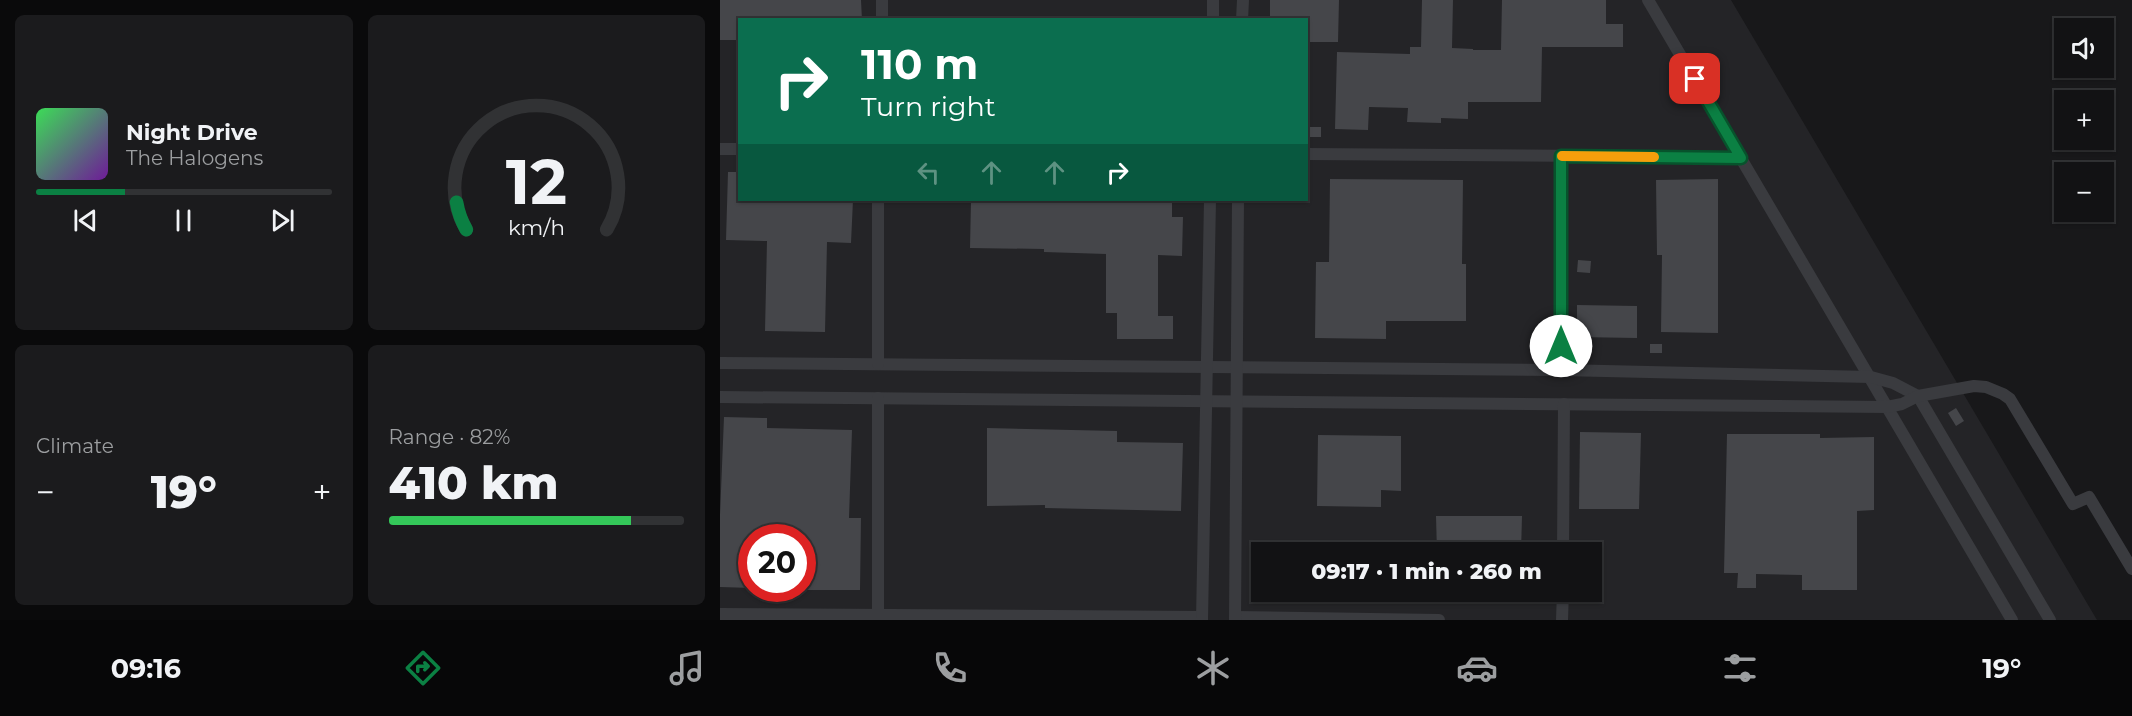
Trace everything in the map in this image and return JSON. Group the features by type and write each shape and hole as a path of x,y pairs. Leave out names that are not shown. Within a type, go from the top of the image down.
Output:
{"street":[{"path":"882,0 882,18"},
{"path":"1213,0 1213,18"},
{"path":"1242,18 1243,0"},
{"path":"1648,0 2012,620"},
{"path":"720,149 738,149"},
{"path":"1308,154 1741,158"},
{"path":"1561,156 1561,370"},
{"path":"878,201 878,364"},
{"path":"720,614 1202,619 1205,367 1210,201"},
{"path":"1238,201 1235,619 1439,620"},
{"path":"720,363 1561,370 1871,377 1893,383 1918,396 2050,620"},
{"path":"720,397 1887,407 1902,404 1918,396 1974,386 1986,387 2010,399 2073,504 2089,497 2132,569"},
{"path":"878,398 878,617"},
{"path":"1563,542 1564,404"},
{"path":"1563,602 1563,620"}],"shaded area":[{"path":"720,0 1731,0 2097,620 720,620"}],"building":[{"path":"720,0 861,0 862,18 738,18 738,40 720,40"},
{"path":"1270,0 1339,0 1338,42 1308,42 1308,18 1270,18"},
{"path":"1422,0 1453,0 1452,48 1501,50 1502,0 1606,0 1606,24 1623,24 1623,47 1542,47 1541,102 1468,102 1468,119 1441,118 1441,123 1407,122 1408,108 1369,107 1368,130 1335,129 1337,52 1410,54 1410,47 1421,47"},
{"path":"1308,127 1321,127 1321,137 1308,137"},
{"path":"728,172 738,172 738,201 853,201 851,243 827,242 825,332 765,331 767,241 726,240"},
{"path":"1330,179 1463,180 1462,264 1466,264 1466,321 1386,321 1386,339 1315,338 1316,262 1329,262"},
{"path":"1718,179 1718,333 1661,332 1662,255 1657,255 1656,180"},
{"path":"971,201 1172,201 1172,217 1183,217 1182,256 1158,255 1158,316 1173,316 1173,339 1117,339 1117,313 1106,313 1106,254 1044,252 1044,249 970,248"},
{"path":"1578,260 1591,261 1590,273 1577,272"},
{"path":"1577,305 1637,306 1637,338 1577,337"},
{"path":"1650,344 1662,344 1662,353 1650,353"},
{"path":"1956,408 1964,421 1956,426 1948,413"},
{"path":"724,417 767,418 767,428 852,430 849,518 861,518 860,590 816,590 816,524 738,524 738,588 720,587"},
{"path":"987,428 1117,431 1117,442 1183,443 1181,511 1045,508 1045,505 987,506"},
{"path":"1580,432 1641,433 1639,509 1579,509"},
{"path":"1727,434 1820,434 1820,438 1874,437 1874,510 1857,511 1857,590 1802,590 1802,575 1756,574 1756,588 1737,588 1738,573 1724,573"},
{"path":"1318,435 1401,436 1401,491 1381,490 1381,507 1317,506"},
{"path":"1436,516 1522,516 1521,542 1437,542"}],"slow traffic":[{"path":"1562,156 1654,157"}],"route":[{"path":"1561,346 1561,156 1741,158 1695,79"}]}
